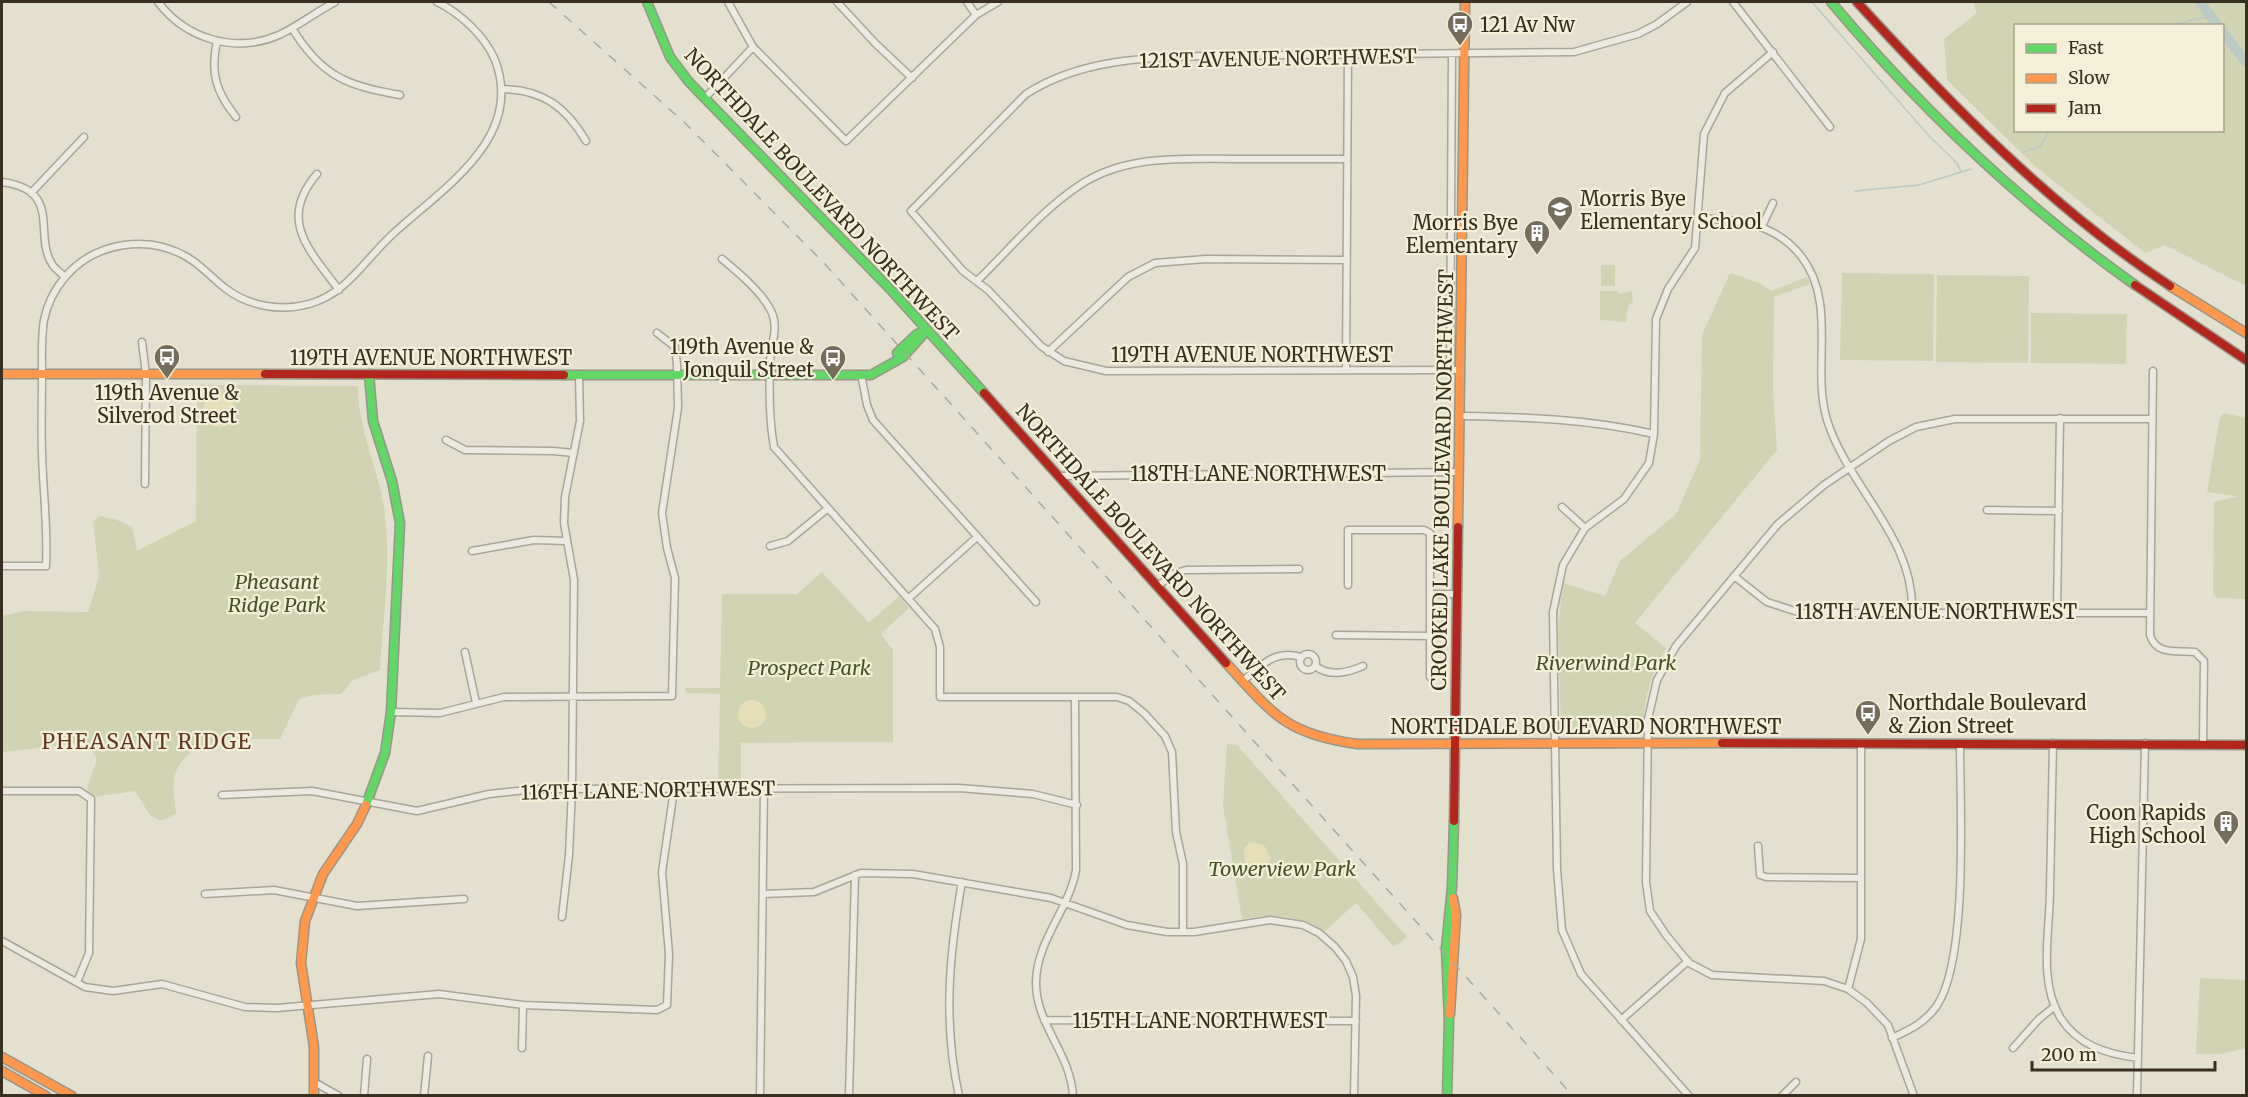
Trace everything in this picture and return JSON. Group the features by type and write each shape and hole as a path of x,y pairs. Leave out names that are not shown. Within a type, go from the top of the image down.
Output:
{"main road":[{"name":"NORTHDALE BOULEVARD NORTHWEST","path":"647,2 670,57 705,98 815,209 927,330 1270,711 1286,722 1322,739 1357,744 1648,742 2247,745"},
{"name":"CROOKED LAKE BOULEVARD NORTHWEST","path":"1447,1095 1456,915 1452,887 1465,2"},
{"path":"1831,2 1889,69 1959,139 2038,209 2166,310 2247,360"},
{"path":"1857,2 1987,137 2051,194 2146,269 2247,333"},
{"name":"119TH AVENUE NORTHWEST","path":"2,374 861,374 887,362 917,334 927,330"},
{"path":"314,1095 314,1047 306,1005 301,955 305,921 312,898 328,866 368,802 383,759 391,712 400,523 395,493 373,421 369,374"},
{"path":"2,1057 72,1095"},
{"path":"2,1071 46,1095"}],"street":[{"path":"158,2 185,27 217,41 255,42 292,28 335,2"},
{"path":"2,566 46,566 42,373 44,320 53,294 65,277 80,263 98,252 126,244 145,244 179,253 232,293 261,305 300,306 328,297 339,290 351,280 383,243 465,170 492,133 500,112 502,89 494,57 482,38 450,9 437,2"},
{"path":"728,2 753,47 846,141 976,15 998,2"},
{"path":"837,2 874,43 912,78"},
{"path":"967,2 976,15"},
{"name":"121ST AVENUE NORTHWEST","path":"911,211 1026,94 1046,81 1110,62 1152,57 1552,54 1594,48 1638,34 1657,24 1687,2"},
{"path":"1732,2 1830,127"},
{"path":"292,28 311,56 337,78 357,86 400,95"},
{"path":"217,41 213,64 214,80 220,96 236,117"},
{"path":"705,98 753,47"},
{"path":"1689,1095 1581,974 1562,930 1557,868 1553,612 1563,565 1585,528 1624,499 1649,463 1654,434 1656,319 1668,289 1695,248 1699,218 1701,150 1708,122 1725,93 1773,52"},
{"path":"1450,370 1452,55"},
{"path":"1346,370 1348,56"},
{"path":"502,89 531,92 552,100 574,121 585,141"},
{"path":"31,193 84,137"},
{"path":"977,281 1048,211 1077,186 1124,165 1174,159 1347,159"},
{"path":"317,174 300,200 300,231 308,248 339,290"},
{"path":"2,182 31,193 43,211 48,255 52,265 65,277"},
{"path":"1762,226 1773,203"},
{"name":"119TH AVENUE NORTHWEST","path":"911,211 963,271 977,281 1048,351 1076,366 1106,371 1461,370"},
{"path":"1699,218 1739,220 1762,226 1778,235 1797,251 1815,280 1821,307 1822,400 1835,441 1904,558 1913,595 1912,612"},
{"path":"722,259 754,290 772,312 775,331 770,374 770,429 774,447 930,622 938,637 940,697 1117,697 1136,706 1165,736 1174,763 1176,832 1183,864 1183,932"},
{"path":"1048,351 1128,277 1155,263 1206,259 1345,260"},
{"path":"391,712 441,713 504,697 672,696 675,578 667,548 662,513 678,408 678,374 675,347 657,333"},
{"path":"142,342 146,374 145,484"},
{"path":"2153,371 2150,635 2157,647 2163,650 2195,652 2204,661 2203,743"},
{"path":"562,917 569,855 572,789 574,580 564,523 565,497 580,421 579,374"},
{"path":"861,374 867,405 873,420 1036,602"},
{"path":"1460,416 1545,418 1608,425 1654,434"},
{"path":"1914,1095 1888,1025 1848,989 1824,981 1712,975 1688,961 1650,911 1646,882 1648,742 1652,694 1666,660 1778,524 1804,500 1851,467 1916,427 1955,418 2151,418"},
{"path":"2057,612 2060,418"},
{"path":"446,440 465,450 574,453"},
{"name":"118TH LANE NORTHWEST","path":"1058,476 1459,472"},
{"path":"1562,507 1585,528"},
{"path":"770,546 788,541 827,509"},
{"path":"1987,510 2060,511"},
{"path":"1348,585 1348,530 1424,530 1430,533 1430,677"},
{"path":"909,598 977,537"},
{"path":"472,551 534,540 567,541"},
{"path":"1158,586 1173,574 1186,570 1299,569"},
{"name":"118TH AVENUE NORTHWEST","path":"1734,576 1767,602 1801,613 2149,613"},
{"path":"1430,594 1457,594"},
{"path":"1336,635 1431,636"},
{"path":"465,652 476,703"},
{"path":"1243,681 1273,657 1283,654 1301,657 1307,653 1313,655 1316,660 1315,666 1309,670 1303,668 1300,663 1301,657"},
{"path":"1315,666 1324,672 1341,673 1363,666"},
{"path":"1073,1095 1071,1075 1065,1058 1044,1020 1036,987 1038,962 1044,944 1065,901 1076,870 1075,696"},
{"path":"1848,989 1861,939 1861,743"},
{"path":"1892,1038 1923,1023 1938,1004 1952,967 1957,927 1960,743"},
{"path":"2053,743 2049,989 2066,1026 2079,1039 2107,1053 2138,1058"},
{"path":"2137,1095 2145,743"},
{"path":"760,1095 764,788"},
{"name":"116TH LANE NORTHWEST","path":"222,795 297,790 334,794 417,811 489,794 535,789 985,789 1033,794 1077,805"},
{"path":"2,941 85,987 113,991 162,984 245,1007 277,1008 439,994 523,1005 603,1009 664,1008 667,1005 669,954 662,872 674,790"},
{"path":"2,791 79,791 91,799 89,953 77,982"},
{"path":"1758,846 1760,875 1766,877 1860,878"},
{"path":"764,894 814,892 855,875 913,874 1065,901 1127,925 1183,932 1276,920 1304,925 1319,933 1335,947 1348,965 1356,990 1354,1095"},
{"path":"849,1095 855,875"},
{"path":"959,1095 948,1025 948,981 962,882"},
{"path":"205,894 263,889 357,906 464,899"},
{"path":"1621,1020 1688,961"},
{"path":"522,1048 523,1005"},
{"path":"2013,1048 2039,1019 2055,1006"},
{"name":"115TH LANE NORTHWEST","path":"1044,1020 1356,1021"},
{"path":"424,1095 428,1056"},
{"path":"364,1095 367,1059"},
{"path":"314,1082 339,1095"},
{"path":"1782,1095 1796,1082"}],"green space":[{"path":"1973,2 2246,2 2246,286 2165,245 2145,253 2036,167 1947,80 1944,39 1977,13"},
{"path":"1601,265 1615,265 1615,286 1601,286"},
{"name":"Riverwind Park","path":"1730,273 1757,282 1772,291 1807,277 1810,284 1774,297 1773,391 1777,450 1635,623 1666,648 1649,688 1644,708 1643,731 1561,730 1558,627 1563,583 1605,596 1620,561 1676,514 1700,460 1702,335"},
{"path":"1842,273 1934,274 1933,361 1840,360"},
{"path":"1937,275 2029,276 2028,363 1936,362"},
{"path":"1600,291 1617,291 1620,294 1632,291 1633,301 1628,306 1626,322 1600,320"},
{"path":"2031,313 2127,314 2126,364 2031,363"},
{"name":"Pheasant Ridge Park","path":"197,385 358,386 361,418 381,492 386,528 387,569 380,670 353,680 341,694 312,695 299,699 280,739 236,739 207,744 194,750 184,759 176,772 174,793 176,814 161,821 150,815 135,791 93,797 87,789 97,759 87,743 2,752 2,616 24,611 88,612 99,576 93,521 100,516 132,527 137,551 196,521"},
{"path":"2224,413 2246,418 2246,599 2217,598 2213,593 2214,502 2237,496 2207,492 2220,416"},
{"name":"Prospect Park","path":"822,572 869,623 899,596 909,608 881,634 893,650 893,742 741,743 741,782 718,782 720,694 686,693 685,688 720,688 722,594 797,594"},
{"name":"Towerview Park","path":"1227,744 1237,745 1407,937 1394,947 1356,903 1325,931 1305,922 1285,917 1242,919 1223,806"},
{"path":"2200,978 2246,980 2246,1048 2221,1054 2196,1054"}],"sand":[{"path":"219,395 230,400 235,411 230,422 219,427 208,422 203,411 208,400"},
{"path":"752,700 762,704 766,714 762,724 752,728 742,724 738,714 742,704"},
{"path":"1250,842 1264,845 1271,859 1250,871 1245,868 1244,848"}],"waterway":[{"path":"1812,2 1929,136 1957,163 1961,172"},
{"path":"2200,2 2216,24"},
{"path":"2175,24 2211,16"},
{"path":"2224,34 2246,62"},
{"path":"2024,152 2040,146 2049,132"},
{"path":"1855,191 1919,185 1971,169"}],"railway":[{"path":"549,2 685,123 824,263 1573,1096"}],"traffic: fast":[{"path":"647,2 670,57 689,82 892,291 984,393"},
{"path":"1831,2 1900,80 1974,153 2052,222 2135,285"},
{"path":"897,353 917,334 927,330"},
{"path":"564,375 871,375 903,357 927,330"},
{"path":"366,805 385,753 391,712 400,523 392,481 373,421 369,374"},
{"path":"1447,1096 1449,1020 1446,948 1452,887 1454,821"}],"traffic: slow":[{"path":"1458,527 1465,2"},
{"path":"2170,286 2246,333"},
{"path":"2,374 265,374"},
{"path":"1226,663 1256,696 1282,719 1313,734 1357,744 1722,743"},
{"path":"314,1096 314,1047 301,963 305,921 323,874 357,824 366,805"},
{"path":"1450,1014 1456,915 1453,898"},
{"path":"2,1057 72,1096"},
{"path":"2,1071 46,1096"}],"traffic: jam":[{"path":"1857,2 1929,79 2005,154 2085,224 2170,286"},
{"path":"2135,285 2246,360"},
{"path":"265,374 564,375"},
{"path":"984,393 1226,663"},
{"path":"1454,821 1458,527"},
{"path":"1722,743 2246,745"}],"place":[{"name":"121 Av Nw","path":"1460,47"},
{"name":"Morris Bye Elementary School","path":"1560,232"},
{"name":"Morris Bye Elementary","path":"1537,256"},
{"name":"119th Avenue & Silverod Street","path":"167,380"},
{"name":"119th Avenue & Jonquil Street","path":"833,381"},
{"name":"Northdale Boulevard & Zion Street","path":"1868,736"},
{"name":"Coon Rapids High School","path":"2226,846"}],"district":[{"name":"PHEASANT RIDGE","path":"147,741"}]}
